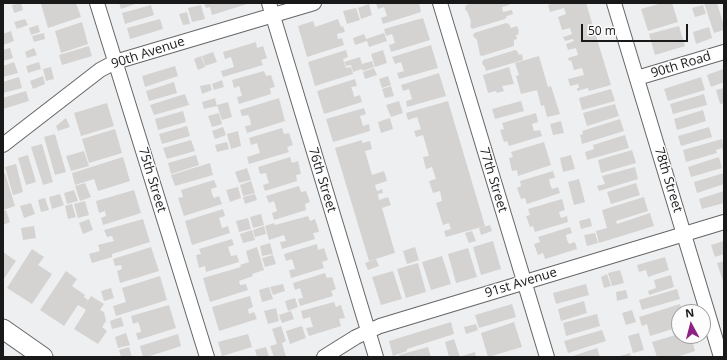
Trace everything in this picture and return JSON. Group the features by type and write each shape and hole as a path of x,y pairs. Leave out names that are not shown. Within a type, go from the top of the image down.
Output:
{"main road":[{"path":"3,329 43,357"}],"street":[{"name":"75th Street","path":"97,3 207,357"},
{"name":"90th Avenue","path":"3,145 100,70 115,62 271,9 314,3"},
{"name":"77th Street","path":"440,3 547,357"},
{"name":"78th Street","path":"614,3 721,357"},
{"name":"76th Street","path":"271,9 376,357"},
{"name":"90th Road","path":"637,78 724,52"},
{"name":"91st Avenue","path":"324,357 345,343 368,331 724,222"}],"building":[{"path":"21,3 23,10 14,13 12,5"},
{"path":"76,3 81,17 48,28 41,4"},
{"path":"119,3 138,3 121,9"},
{"path":"204,3 250,3 212,15 210,7 206,8"},
{"path":"376,3 419,3 421,12 383,24 381,18 387,16 384,7 378,9"},
{"path":"474,3 509,3 509,5 502,7 503,12 512,10 513,14 507,16 505,19 472,29 470,26 471,22 468,13 465,9 466,5"},
{"path":"554,3 586,3 611,85 589,91 588,88 577,91 577,88 579,88 578,84 570,86 568,79 584,75 582,68 574,70 571,60 569,61 568,58 578,55 576,48 568,50 566,44 574,41 573,39 565,41 563,37 572,34 570,28 562,30 558,17 566,14 564,8 550,12 548,5"},
{"path":"662,3 672,3 678,22 648,31 641,9"},
{"path":"704,3 717,3 724,30 714,33"},
{"path":"369,4 372,15 361,19 358,8"},
{"path":"151,5 154,15 125,24 122,13"},
{"path":"201,5 205,19 192,22 188,8"},
{"path":"703,5 706,14 695,17 692,8"},
{"path":"356,8 360,20 347,24 343,11"},
{"path":"187,12 190,24 183,25 179,14"},
{"path":"423,18 430,40 391,52 389,45 395,43 392,34 386,36 384,29"},
{"path":"25,19 28,25 17,29 14,22"},
{"path":"160,19 163,29 130,39 127,28"},
{"path":"338,19 345,32 337,34 338,39 342,38 344,45 307,57 298,26 313,21 315,27"},
{"path":"82,22 88,44 61,53 55,31"},
{"path":"506,23 509,24 511,28 517,26 519,31 519,34 516,35 517,39 514,40 514,46 482,56 480,55 477,40 473,36 474,33"},
{"path":"38,25 40,32 31,35 29,28"},
{"path":"679,26 685,46 655,55 649,34"},
{"path":"709,27 712,38 696,44 693,32"},
{"path":"11,31 14,41 3,45 3,34"},
{"path":"44,33 45,39 34,42 32,36"},
{"path":"384,33 387,41 369,47 367,41 355,45 353,38 364,34 366,39"},
{"path":"256,42 257,48 263,46 267,58 261,60 263,65 223,77 221,71 234,67 231,57 225,59 223,52"},
{"path":"431,45 438,68 399,79 397,73 404,71 401,62 395,64 392,57"},
{"path":"89,46 92,56 62,65 59,55"},
{"path":"10,48 13,58 3,61 3,50"},
{"path":"34,48 37,55 27,58 25,52"},
{"path":"346,50 348,57 343,59 344,63 346,68 351,67 353,74 315,86 308,62"},
{"path":"383,50 387,63 375,67 371,54"},
{"path":"515,50 519,55 522,54 523,60 486,71 482,64 483,60"},
{"path":"213,52 217,62 205,66 202,56"},
{"path":"201,56 205,67 198,70 194,59"},
{"path":"539,56 548,87 551,86 560,114 547,117 544,105 541,106 537,90 521,94 516,76 519,75 515,63"},
{"path":"360,57 362,64 372,61 374,67 363,71 362,69 353,72 351,65 346,66 344,62"},
{"path":"14,62 18,73 3,77 3,66"},
{"path":"39,62 41,69 28,73 26,66"},
{"path":"175,66 178,76 145,87 142,76"},
{"path":"51,67 54,79 46,81 43,69"},
{"path":"509,67 514,84 502,86 504,91 488,93 483,75"},
{"path":"374,68 377,75 365,79 363,72"},
{"path":"723,69 724,82 711,87 707,75"},
{"path":"264,71 266,76 271,75 275,87 270,88 271,94 239,104 237,97 242,96 239,86 234,88 232,80"},
{"path":"439,73 446,96 407,107 406,101 412,99 409,89 403,91 401,85"},
{"path":"43,76 45,84 33,89 30,81"},
{"path":"388,76 391,85 382,88 379,79"},
{"path":"19,77 22,88 3,93 3,82"},
{"path":"701,77 705,90 668,101 664,89"},
{"path":"355,79 357,86 351,87 354,97 360,95 362,102 324,114 317,91"},
{"path":"222,80 224,87 214,90 212,84"},
{"path":"174,82 177,93 149,101 146,91"},
{"path":"210,84 212,90 202,94 200,86"},
{"path":"391,86 394,96 385,98 382,89"},
{"path":"724,88 724,103 720,104 716,90"},
{"path":"611,89 615,101 582,110 579,98"},
{"path":"26,91 29,101 3,109 3,98"},
{"path":"185,94 189,105 154,115 150,105"},
{"path":"704,94 707,105 673,114 670,104"},
{"path":"215,98 217,106 204,109 202,102"},
{"path":"279,98 285,121 247,133 245,126 251,125 250,119 248,115 242,116 240,110"},
{"path":"399,101 403,113 391,117 386,105"},
{"path":"448,101 485,226 446,237 444,231 451,229 449,223 443,225 436,203 442,201 440,191 433,193 429,181 436,179 432,167 426,169 423,157 429,156 423,135 416,137 414,131 421,129 417,117 408,120 406,113"},
{"path":"521,101 524,111 495,119 492,109"},
{"path":"228,102 232,117 222,120 217,105"},
{"path":"107,103 114,126 81,136 74,113"},
{"path":"615,104 619,116 587,126 583,113"},
{"path":"364,108 366,114 360,116 363,126 369,124 370,131 333,142 326,119"},
{"path":"703,110 706,121 677,130 674,119"},
{"path":"183,111 186,122 158,130 155,119"},
{"path":"219,113 222,124 212,127 208,116"},
{"path":"536,113 538,122 532,124 534,131 540,130 542,136 509,146 507,141 504,142 500,130 504,129 502,123"},
{"path":"66,118 70,127 58,131 56,126"},
{"path":"390,118 393,129 381,133 378,122"},
{"path":"620,119 624,131 582,144 580,135 583,134 582,131"},
{"path":"561,121 564,133 553,135 550,124"},
{"path":"187,126 190,136 162,144 159,134"},
{"path":"223,127 226,135 215,139 212,131"},
{"path":"709,127 712,137 681,146 678,136"},
{"path":"282,128 284,134 289,133 293,145 287,147 289,152 249,164 247,157 260,153 257,143 251,145 249,138"},
{"path":"115,129 122,153 89,163 82,139"},
{"path":"238,131 241,146 231,149 227,134"},
{"path":"55,134 66,172 55,175 44,137"},
{"path":"625,135 629,148 587,160 585,152 594,149 593,145"},
{"path":"722,139 724,152 722,148 716,150 717,153 686,162 683,150"},
{"path":"191,140 195,151 167,159 163,148"},
{"path":"362,140 362,143 370,141 372,149 365,151 372,175 384,171 387,181 375,185 377,191 382,189 383,193 378,194 379,200 388,197 391,205 382,208 395,253 369,261 335,148"},
{"path":"227,142 229,149 217,152 215,145"},
{"path":"544,142 551,165 518,176 517,170 512,171 509,158 513,157 511,152"},
{"path":"42,144 53,182 43,185 31,147"},
{"path":"632,150 636,163 601,173 598,160"},
{"path":"84,151 89,166 71,171 66,156"},
{"path":"28,155 36,182 26,185 18,158"},
{"path":"196,155 199,165 171,174 168,163"},
{"path":"571,155 575,169 563,172 560,158"},
{"path":"123,157 130,181 98,191 94,179 75,185 72,173"},
{"path":"290,157 292,163 298,161 301,174 296,175 297,181 265,191 263,185 269,183 266,173 260,174 258,167"},
{"path":"719,157 722,168 691,177 688,167"},
{"path":"210,163 213,175 175,186 171,175"},
{"path":"16,164 23,192 13,195 5,167"},
{"path":"635,167 638,179 599,191 597,186 605,184 602,176"},
{"path":"247,168 251,180 239,183 235,172"},
{"path":"553,171 555,178 549,179 550,184 552,189 558,187 560,193 527,204 525,198 521,199 517,188 521,186 520,181"},
{"path":"5,173 15,206 3,210 3,174"},
{"path":"724,173 724,184 697,193 694,182"},
{"path":"579,179 585,202 574,205 568,182"},
{"path":"214,180 217,187 211,189 212,194 214,198 219,196 222,204 184,216 178,198 183,197 181,190"},
{"path":"251,181 255,193 243,196 240,185"},
{"path":"85,183 91,197 80,201 75,186"},
{"path":"636,183 640,195 611,204 607,192"},
{"path":"299,186 301,192 306,191 310,202 305,204 306,210 274,220 272,213 277,211 274,201 269,203 266,196"},
{"path":"238,187 241,198 230,202 226,190"},
{"path":"74,190 78,201 67,204 64,193"},
{"path":"134,190 141,213 103,225 101,218 106,216 105,211 99,213 96,201"},
{"path":"724,191 724,203 702,209 699,199"},
{"path":"60,194 64,205 52,209 49,197"},
{"path":"255,194 257,200 245,204 243,197"},
{"path":"644,197 648,211 616,221 617,224 650,213 654,226 599,243 596,231 607,228 602,210"},
{"path":"45,198 49,210 41,212 38,200"},
{"path":"562,199 565,210 559,212 561,218 567,216 568,222 535,232 533,226 530,227 526,216 530,215 528,209"},
{"path":"85,201 89,215 78,218 74,204"},
{"path":"31,203 35,214 24,218 20,206"},
{"path":"72,204 76,217 68,219 65,206"},
{"path":"223,209 225,216 219,218 222,228 228,226 230,233 192,245 185,221"},
{"path":"6,210 10,222 3,225 3,211"},
{"path":"261,214 264,225 253,228 250,217"},
{"path":"308,216 310,221 315,219 317,225 319,232 313,233 315,239 282,249 280,242 286,241 284,235 269,240 265,226 274,223 275,225"},
{"path":"248,218 251,229 239,232 236,221"},
{"path":"590,218 592,226 581,229 579,221"},
{"path":"89,219 93,230 83,234 79,223"},
{"path":"143,219 150,242 112,254 112,257 92,263 89,254 100,251 98,245 114,241 112,236 107,237 104,230"},
{"path":"490,225 492,231 481,235 479,228"},
{"path":"34,226 36,238 23,240 21,228"},
{"path":"264,226 266,234 255,237 253,230"},
{"path":"570,227 572,233 566,235 567,240 569,244 575,242 577,249 545,259 543,253 538,255 534,244 540,242 538,237"},
{"path":"252,230 255,240 243,243 240,234"},
{"path":"472,231 476,241 469,243 465,233"},
{"path":"595,233 598,243 587,246 584,235"},
{"path":"232,239 234,245 228,247 231,256 237,255 239,262 206,272 205,266 199,268 196,255 201,254 199,249"},
{"path":"493,241 501,269 481,275 473,247"},
{"path":"724,241 724,254 715,257 711,245"},
{"path":"270,243 273,254 262,256 260,246"},
{"path":"317,244 318,250 324,248 328,260 322,262 324,268 291,278 289,270 295,269 292,259 286,261 284,254"},
{"path":"151,247 159,271 120,283 117,271 122,269 121,265 115,266 113,259"},
{"path":"257,247 264,270 239,281 240,285 246,284 248,290 210,302 203,278 241,267 240,265 249,262 246,251"},
{"path":"415,247 419,260 407,264 403,251"},
{"path":"468,248 477,277 456,283 448,254"},
{"path":"32,249 44,257 38,265 52,274 32,304 7,288"},
{"path":"3,252 16,261 3,280"},
{"path":"273,255 276,264 265,267 262,258"},
{"path":"442,256 451,284 431,290 422,262"},
{"path":"665,257 669,270 648,277 646,270 639,272 637,265"},
{"path":"376,259 379,266 368,270 365,263"},
{"path":"724,261 724,284 717,263"},
{"path":"418,263 426,292 406,298 397,269"},
{"path":"620,270 624,283 612,286 608,273"},
{"path":"66,271 77,279 72,286 85,295 84,297 88,300 83,308 78,305 64,326 40,310"},
{"path":"393,271 402,299 381,305 372,277"},
{"path":"325,273 327,278 332,277 336,289 331,291 333,296 300,306 298,299 303,298 300,288 295,290 293,283"},
{"path":"607,274 611,286 604,288 601,277"},
{"path":"671,275 674,287 649,295 648,291 656,288 654,280"},
{"path":"160,276 167,300 116,316 113,306 126,302 122,288"},
{"path":"283,284 285,291 273,295 270,287"},
{"path":"586,284 589,295 556,304 553,293"},
{"path":"269,287 273,299 262,302 259,290"},
{"path":"111,288 114,298 104,301 101,291"},
{"path":"677,289 680,299 642,310 639,300"},
{"path":"626,290 628,298 617,301 616,292"},
{"path":"91,296 104,304 100,310 104,312 106,321 102,327 107,331 98,344 74,329 86,310 83,308"},
{"path":"250,296 253,307 248,309 249,314 254,312 257,319 219,331 212,307"},
{"path":"295,298 298,307 288,311 285,301"},
{"path":"584,301 587,313 561,321 558,309"},
{"path":"334,302 336,307 341,305 345,318 339,319 341,326 309,336 306,328 313,327 310,317 303,319 301,311"},
{"path":"512,304 516,317 479,328 475,315"},
{"path":"169,305 176,328 138,340 136,333 141,332 140,327 138,322 133,324 131,316"},
{"path":"671,307 671,329 650,336 647,324 642,326 639,317"},
{"path":"276,308 279,321 268,324 264,311"},
{"path":"632,310 636,322 626,325 622,313"},
{"path":"291,311 294,319 282,323 279,315"},
{"path":"597,314 600,326 566,336 563,323"},
{"path":"121,317 124,326 112,329 110,321"},
{"path":"451,322 454,334 407,349 407,351 393,356 389,341"},
{"path":"514,322 522,347 488,357 481,333"},
{"path":"476,324 478,330 466,334 464,327"},
{"path":"281,326 286,341 282,343 286,357 274,357 270,346 277,344 272,329"},
{"path":"302,326 306,338 290,344 286,331"},
{"path":"602,330 606,341 568,353 564,341"},
{"path":"126,333 130,345 118,348 115,337"},
{"path":"639,333 644,350 633,353 628,336"},
{"path":"178,334 181,346 143,357 140,346"},
{"path":"248,334 252,347 222,356 218,342"},
{"path":"671,336 671,344 693,344 695,351 677,357 657,357 652,342"},
{"path":"454,339 460,357 449,357 445,342"},
{"path":"129,347 132,357 121,357 119,350"},
{"path":"266,347 269,357 257,357 255,350"},
{"path":"428,347 431,357 399,357 399,355"},
{"path":"597,348 600,357 570,357"},
{"path":"475,352 476,357 462,357 462,356"},
{"path":"630,353 631,357 617,357"}]}
